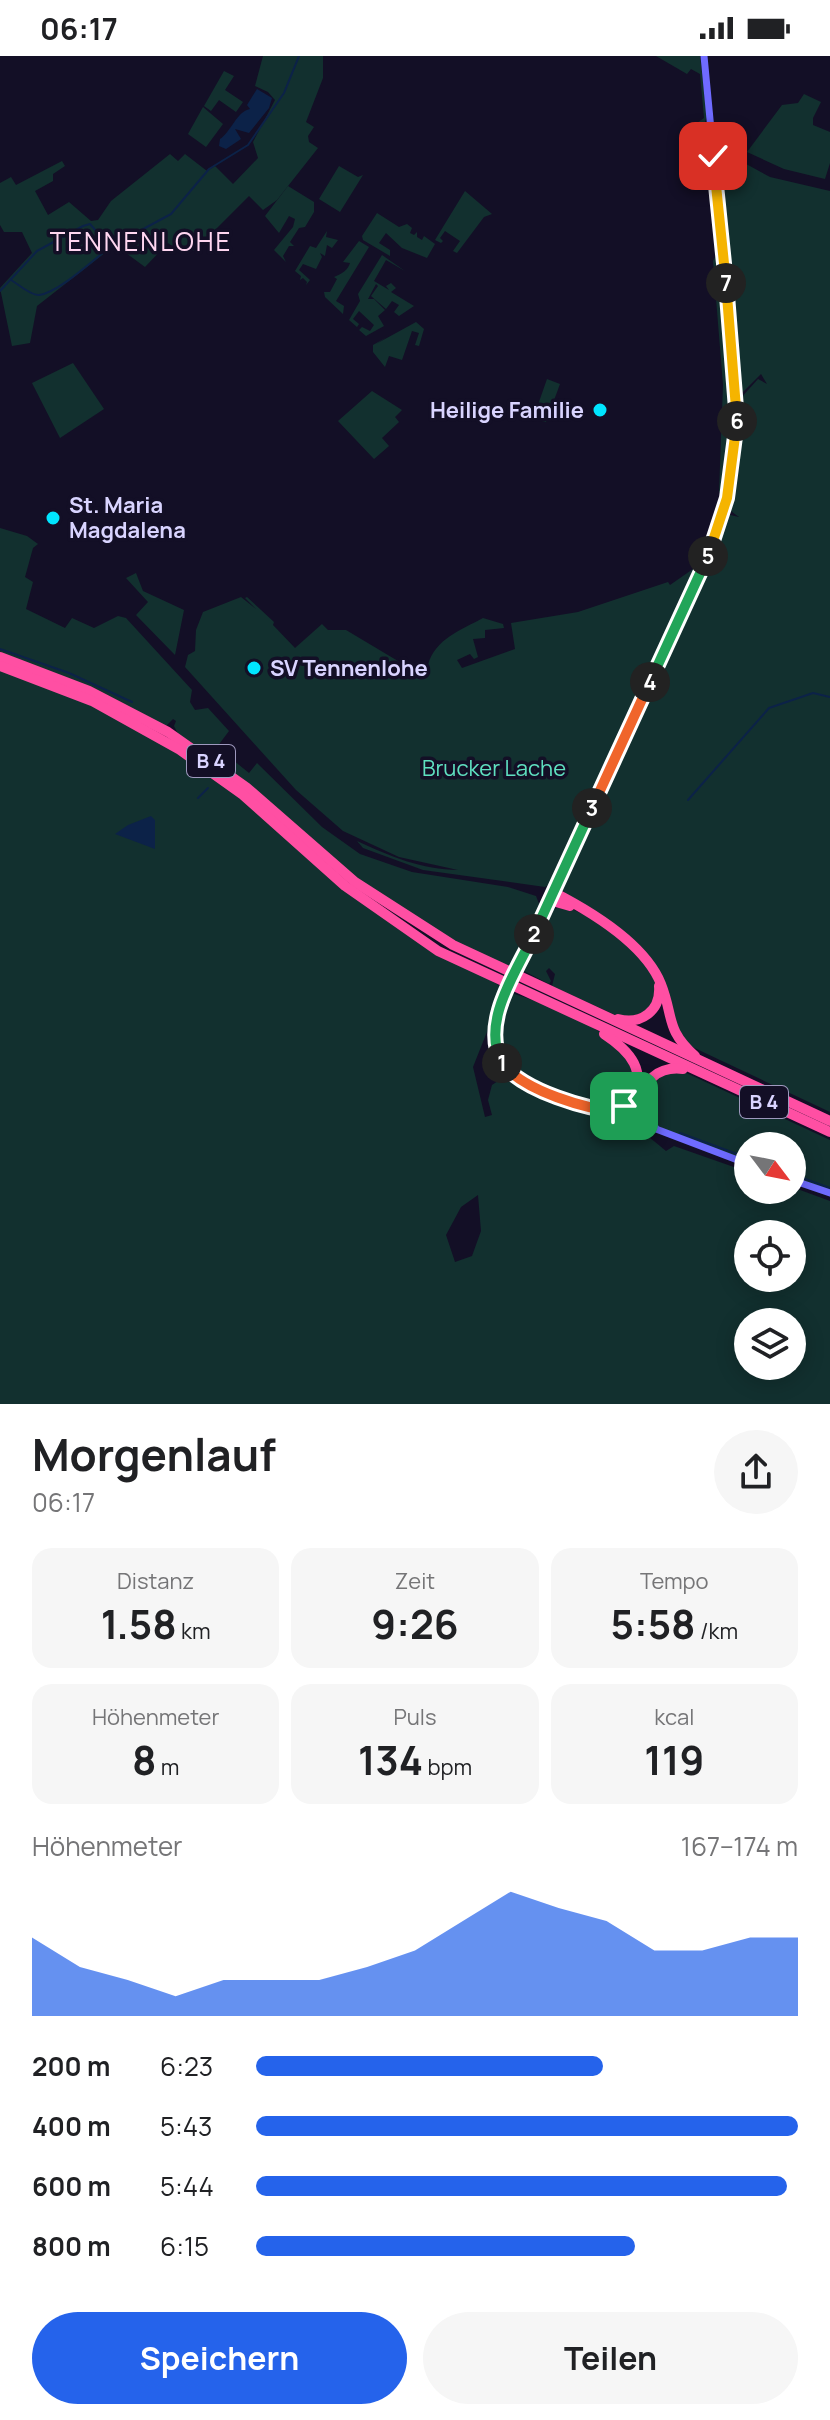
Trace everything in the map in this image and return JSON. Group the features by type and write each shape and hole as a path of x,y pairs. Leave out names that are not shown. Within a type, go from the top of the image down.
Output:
{"highway":[{"name":"B 4","path":"0,657 89,691 168,732 235,778 325,858 383,902 453,945 830,1121"},
{"name":"B 4","path":"0,666 76,694 154,734 236,789 332,875 410,933 469,967 830,1132"},
{"path":"551,896 583,911 631,943 655,973 674,1032 693,1054 710,1066"},
{"path":"574,1004 585,1004 619,1019 638,1020 658,1002 659,987 655,973"},
{"path":"583,1019 622,1047 635,1063 639,1079 637,1107"},
{"path":"637,1107 643,1088 658,1073 675,1068 700,1073"}],"main road":[{"path":"621,1112 592,1108 522,1081 501,1061 494,1042 496,1020 504,999 707,558 727,498 734,464 736,394 704,56"},
{"path":"621,1112 624,1106 637,1107 651,1125 667,1134"},
{"path":"635,1121 637,1107"},
{"path":"621,1112 625,1120 635,1121 734,1159"},
{"path":"806,1185 830,1193"}],"green space":[{"path":"263,56 323,56 323,78 306,122 314,127 308,136 309,142 318,148 277,200 263,210 249,196 194,251 189,247 183,254 168,243 145,267 115,245 37,306 30,343 12,346 0,288 32,253 22,232 4,232 0,225 0,183 11,177 16,185 62,161 65,166 53,174 53,181 35,191 48,215 69,202 91,221 98,220 111,201 170,154 178,161 185,154 207,171 215,166 233,184 258,158 253,142 275,100 268,92 255,86"},
{"path":"656,56 700,56 707,116 705,122 697,123 704,118 700,74 691,69 687,74"},
{"path":"224,71 234,76 225,90 243,102 236,112 219,100 211,111 204,106"},
{"path":"804,94 821,102 813,125 830,132 830,163 825,179 784,169 747,152 782,105 798,103"},
{"path":"203,107 223,124 206,147 188,134"},
{"path":"711,154 732,366 731,450 725,492 719,492 723,385 713,261 718,252 707,159 702,159"},
{"path":"723,156 737,159 770,177 830,191 830,1112 686,1044 679,1037 656,969 562,890 564,876 726,514 739,517 728,509 739,435 740,399 758,379 767,384 761,374 743,392 738,386 720,166"},
{"path":"339,166 358,177 363,175 340,212 319,199"},
{"path":"288,186 314,202 314,212 290,242 294,246 289,246 283,256 286,262 274,250 293,227 295,219 289,216 279,233 265,216"},
{"path":"465,191 492,214 484,217 457,253 453,251 460,241 445,231 440,238 441,243 435,240"},
{"path":"377,213 399,227 407,224 412,228 410,233 414,235 417,232 417,237 422,240 424,236 435,244 427,258 402,248 386,233 379,243 390,250 390,256 363,240 362,236"},
{"path":"327,231 326,237 338,240 332,248 327,245 325,256 320,253 322,257 316,269 303,264 299,270 310,280 306,285 307,282 303,278 300,280 301,276 295,271 310,246 316,248"},
{"path":"359,241 369,247 336,301 344,306 343,314 325,297 324,292 330,292 337,279 334,277 348,268 350,263 343,262"},
{"path":"382,255 405,271 386,260 374,281 389,290 386,286 391,283 396,288 391,292 414,306 399,316 394,312 399,305 392,301 386,309 371,296 378,286 376,284 368,299 374,299 385,310 378,316 384,326 366,336 359,330 362,327 370,331 374,325 359,311 353,319 359,324 357,327 349,320 360,301 358,294"},
{"path":"416,322 424,329 419,346 415,345 419,333 412,331 402,360 389,356 385,367 373,352 373,345"},
{"path":"73,363 104,409 60,438 32,383"},
{"path":"547,379 560,384 546,422 533,419"},
{"path":"372,391 402,410 395,417 399,422 382,438 389,446 374,459 338,421"},
{"path":"0,528 27,536 38,544 33,548 25,577 33,582 26,609 65,628 72,618 94,628 118,616 126,618 192,690 190,702 195,710 208,708 229,731 217,747 249,773 257,763 322,827 360,854 412,872 508,887 536,896 541,909 514,967 467,949 423,925 381,896 178,734 173,719 166,726 0,654"},
{"name":"Brucker Lache","path":"693,569 697,574 554,881 545,887 423,870 363,848 357,841 419,865 458,870 399,857 343,831 296,790 185,667 188,655 195,651 196,630 203,612 241,597 256,609 247,597 274,622 273,625 295,648 322,624 328,630 346,630 408,667 428,665 436,648 443,642 483,618 503,624 504,628 485,630 485,638 473,639 478,657 474,659 470,654 457,660 462,668 515,649 511,623 578,612 668,582 670,585"},
{"path":"136,573 143,591 184,610 175,655 136,615 148,602 126,578"},
{"path":"0,668 58,689 149,734 222,782 309,858 504,989 473,1067 485,1117 492,1115 488,1100 492,1085 498,1081 513,1082 606,1119 631,1125 666,1151 674,1146 734,1167 734,1204 806,1204 806,1192 830,1201 830,1404 0,1404","holes":["478,1195 481,1231 472,1256 455,1262 446,1235 461,1207"]},
{"path":"561,906 603,925 643,960 656,985 650,1010 624,1019 552,986 555,974 549,968 546,971 551,981 549,984 522,970 547,913"},
{"path":"511,993 566,1014 615,1043 637,1075 628,1100 603,1105 571,1099 539,1087 513,1070 501,1055 497,1041 499,1023"},
{"path":"680,1070 830,1140 830,1190 806,1182 806,1132 734,1132 734,1156 668,1132 647,1118 642,1105 653,1078"}],"water":[{"path":"257,89 272,98 269,108 249,133 235,129 241,139 226,149 219,146 220,139 250,109 247,105"},
{"path":"151,816 155,820 155,849 115,834 128,825"}],"waterway":[{"path":"0,291 37,251 83,226 90,224 110,247 171,214 209,169 248,145 284,93 299,56"},
{"path":"11,280 32,294 47,293 109,248"},
{"path":"0,649 69,673 132,702"},
{"path":"688,800 769,708 813,693 830,697"},
{"path":"198,798 208,788"},
{"path":"680,1133 734,1153"},
{"path":"806,1179 830,1188"}],"place":[{"name":"Heilige Familie","path":"600,410"},
{"name":"St. Maria Magdalena","path":"53,518"},
{"name":"SV Tennenlohe","path":"254,668"}],"district":[{"name":"TENNENLOHE","path":"141,242"}],"route":[{"path":"624,1106 621,1112 600,1110 522,1081 501,1061 495,1045 495,1027 504,999 707,558 727,498 736,451 737,406 713,156"}]}
